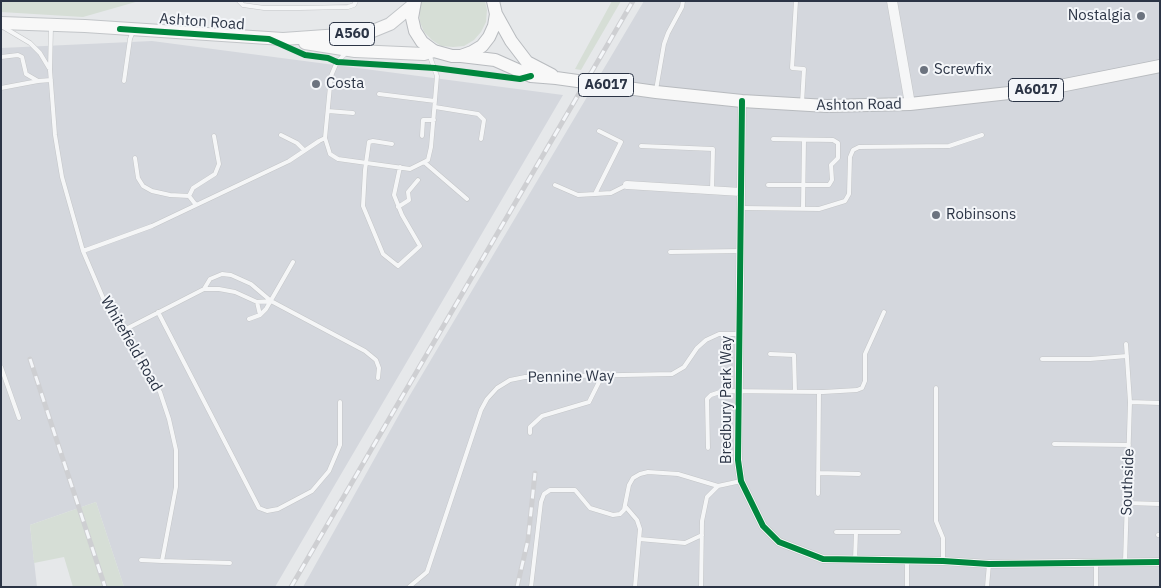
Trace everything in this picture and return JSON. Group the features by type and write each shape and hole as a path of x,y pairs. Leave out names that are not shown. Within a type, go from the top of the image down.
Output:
{"main road":[{"path":"461,56 482,46 492,31 496,14 494,1"},
{"name":"Ashton Road","path":"283,39 368,33 390,24 414,3"},
{"name":"A560","path":"414,3 412,18 415,31 428,49 452,56 461,56"},
{"name":"Ashton Road","path":"496,14 511,40 527,62 556,78"},
{"name":"Ashton Road","path":"1,24 51,24 283,39 355,51 424,54 428,49"},
{"name":"Ashton Road","path":"461,56 495,60 531,76 742,101 827,106 910,104 1045,89 1160,66"}],"street":[{"path":"892,1 910,104"},
{"name":"Bredbury Park Way","path":"742,101 738,460 740,481 763,526 779,542 823,560 943,561 989,564 1160,562"},
{"path":"627,185 741,192"}],"lane":[{"path":"239,1 243,5 257,7 299,8 348,7 356,1"},
{"path":"299,1 299,8"},
{"path":"656,92 664,44 684,1"},
{"path":"796,1 792,68 804,69 802,105"},
{"name":"Whitefield Road","path":"1,24 30,43 50,70"},
{"name":"Whitefield Road","path":"51,24 50,70 55,135 62,177 83,251 106,306 160,392 176,450 176,487 162,561"},
{"path":"124,81 130,39 134,29"},
{"path":"355,51 343,55 337,62 332,76 325,138 330,154 338,159 410,169 428,160 432,147 437,76 428,49"},
{"path":"1,57 18,55 22,57 26,74 38,81"},
{"path":"1,88 51,80"},
{"path":"379,94 435,102"},
{"path":"435,107 478,114 484,120 481,139"},
{"path":"328,112 353,113"},
{"path":"422,136 423,120 434,120"},
{"path":"595,194 621,142 599,131"},
{"path":"281,134 297,143 304,150"},
{"path":"742,208 819,208 846,201 849,194 850,156 853,150 859,147 949,146 982,135"},
{"path":"189,196 193,188 215,174 219,164 214,136"},
{"path":"83,251 152,226 289,161 325,138"},
{"path":"768,185 829,185 831,183 831,165 838,158 838,143 836,141 773,139"},
{"path":"803,208 804,140"},
{"path":"392,144 369,142 363,206 384,254 398,266 420,246 398,207 394,195 400,167"},
{"path":"641,146 713,149 712,190"},
{"path":"135,158 138,178 143,186 152,191 170,195 189,196 196,205"},
{"path":"424,162 467,199"},
{"path":"398,207 409,200 408,192 418,180"},
{"path":"555,185 578,195 611,193 627,185"},
{"path":"670,252 741,251"},
{"path":"249,319 260,315 271,301 293,262"},
{"path":"204,289 210,279 222,274 231,275 251,284 271,301 365,351 376,360 379,368 378,378"},
{"path":"122,331 204,289 235,292 257,302 271,301"},
{"path":"257,302 260,315"},
{"path":"158,312 259,508 267,511 278,509 312,490 329,471 340,445 340,402"},
{"path":"708,448 707,399 711,394 739,391 819,392 857,390 862,388 865,354 884,312"},
{"name":"Pennine Way","path":"409,587 427,572 481,410 487,399 497,388 510,380 524,377 672,374 684,367 697,348 706,340 719,334 740,334"},
{"name":"Southside","path":"1125,562 1130,402 1126,344"},
{"path":"770,354 794,356 794,392"},
{"path":"1042,359 1090,359 1127,356"},
{"path":"1,367 19,418"},
{"path":"530,432 530,427 542,416 589,402 602,376"},
{"path":"936,388 936,521 943,538 943,561"},
{"path":"818,494 819,392"},
{"path":"1130,402 1160,403"},
{"path":"1054,444 1129,445"},
{"path":"531,587 541,502 544,494 550,490 575,490 590,508 613,515 620,514 625,506 629,485 633,478 640,474 648,472 678,474 718,486 740,481"},
{"path":"818,473 859,474"},
{"path":"701,587 702,521 707,497 718,486"},
{"path":"1127,503 1160,504"},
{"path":"625,506 639,525 635,587"},
{"path":"836,532 899,532"},
{"path":"855,560 856,532"},
{"path":"639,539 685,543 702,535"},
{"path":"141,560 230,563"},
{"path":"907,561 907,587"},
{"path":"1096,562 1096,587"},
{"path":"987,587 989,564"}],"shaded area":[{"path":"1,1 139,1 83,17 1,12"},
{"path":"421,1 485,1 487,10 486,22 474,40 464,46 441,46 424,32 420,22 419,10"},
{"path":"612,1 621,1 581,70 575,69"},
{"path":"644,1 1160,1 1160,587 303,587 410,395"},
{"path":"152,41 563,95 275,587 124,587 96,502 30,525 37,587 1,587 1,48"},
{"path":"96,502 124,587 73,587 64,557 34,563 30,525"}],"railway":[{"path":"291,587 633,1"},
{"path":"30,359 105,587"},
{"path":"517,587 528,540 535,473"}],"cycle path":[{"path":"120,29 269,39 305,55 328,58 337,62 435,68 520,79 531,76"},
{"path":"742,101 738,460 741,481 763,526 779,542 823,559 943,561 989,564 1160,562"}],"place":[{"name":"Nostalgia","path":"1141,16"},
{"name":"Screwfix","path":"924,70"},
{"name":"Costa","path":"316,84"},
{"name":"Robinsons","path":"936,215"}]}
